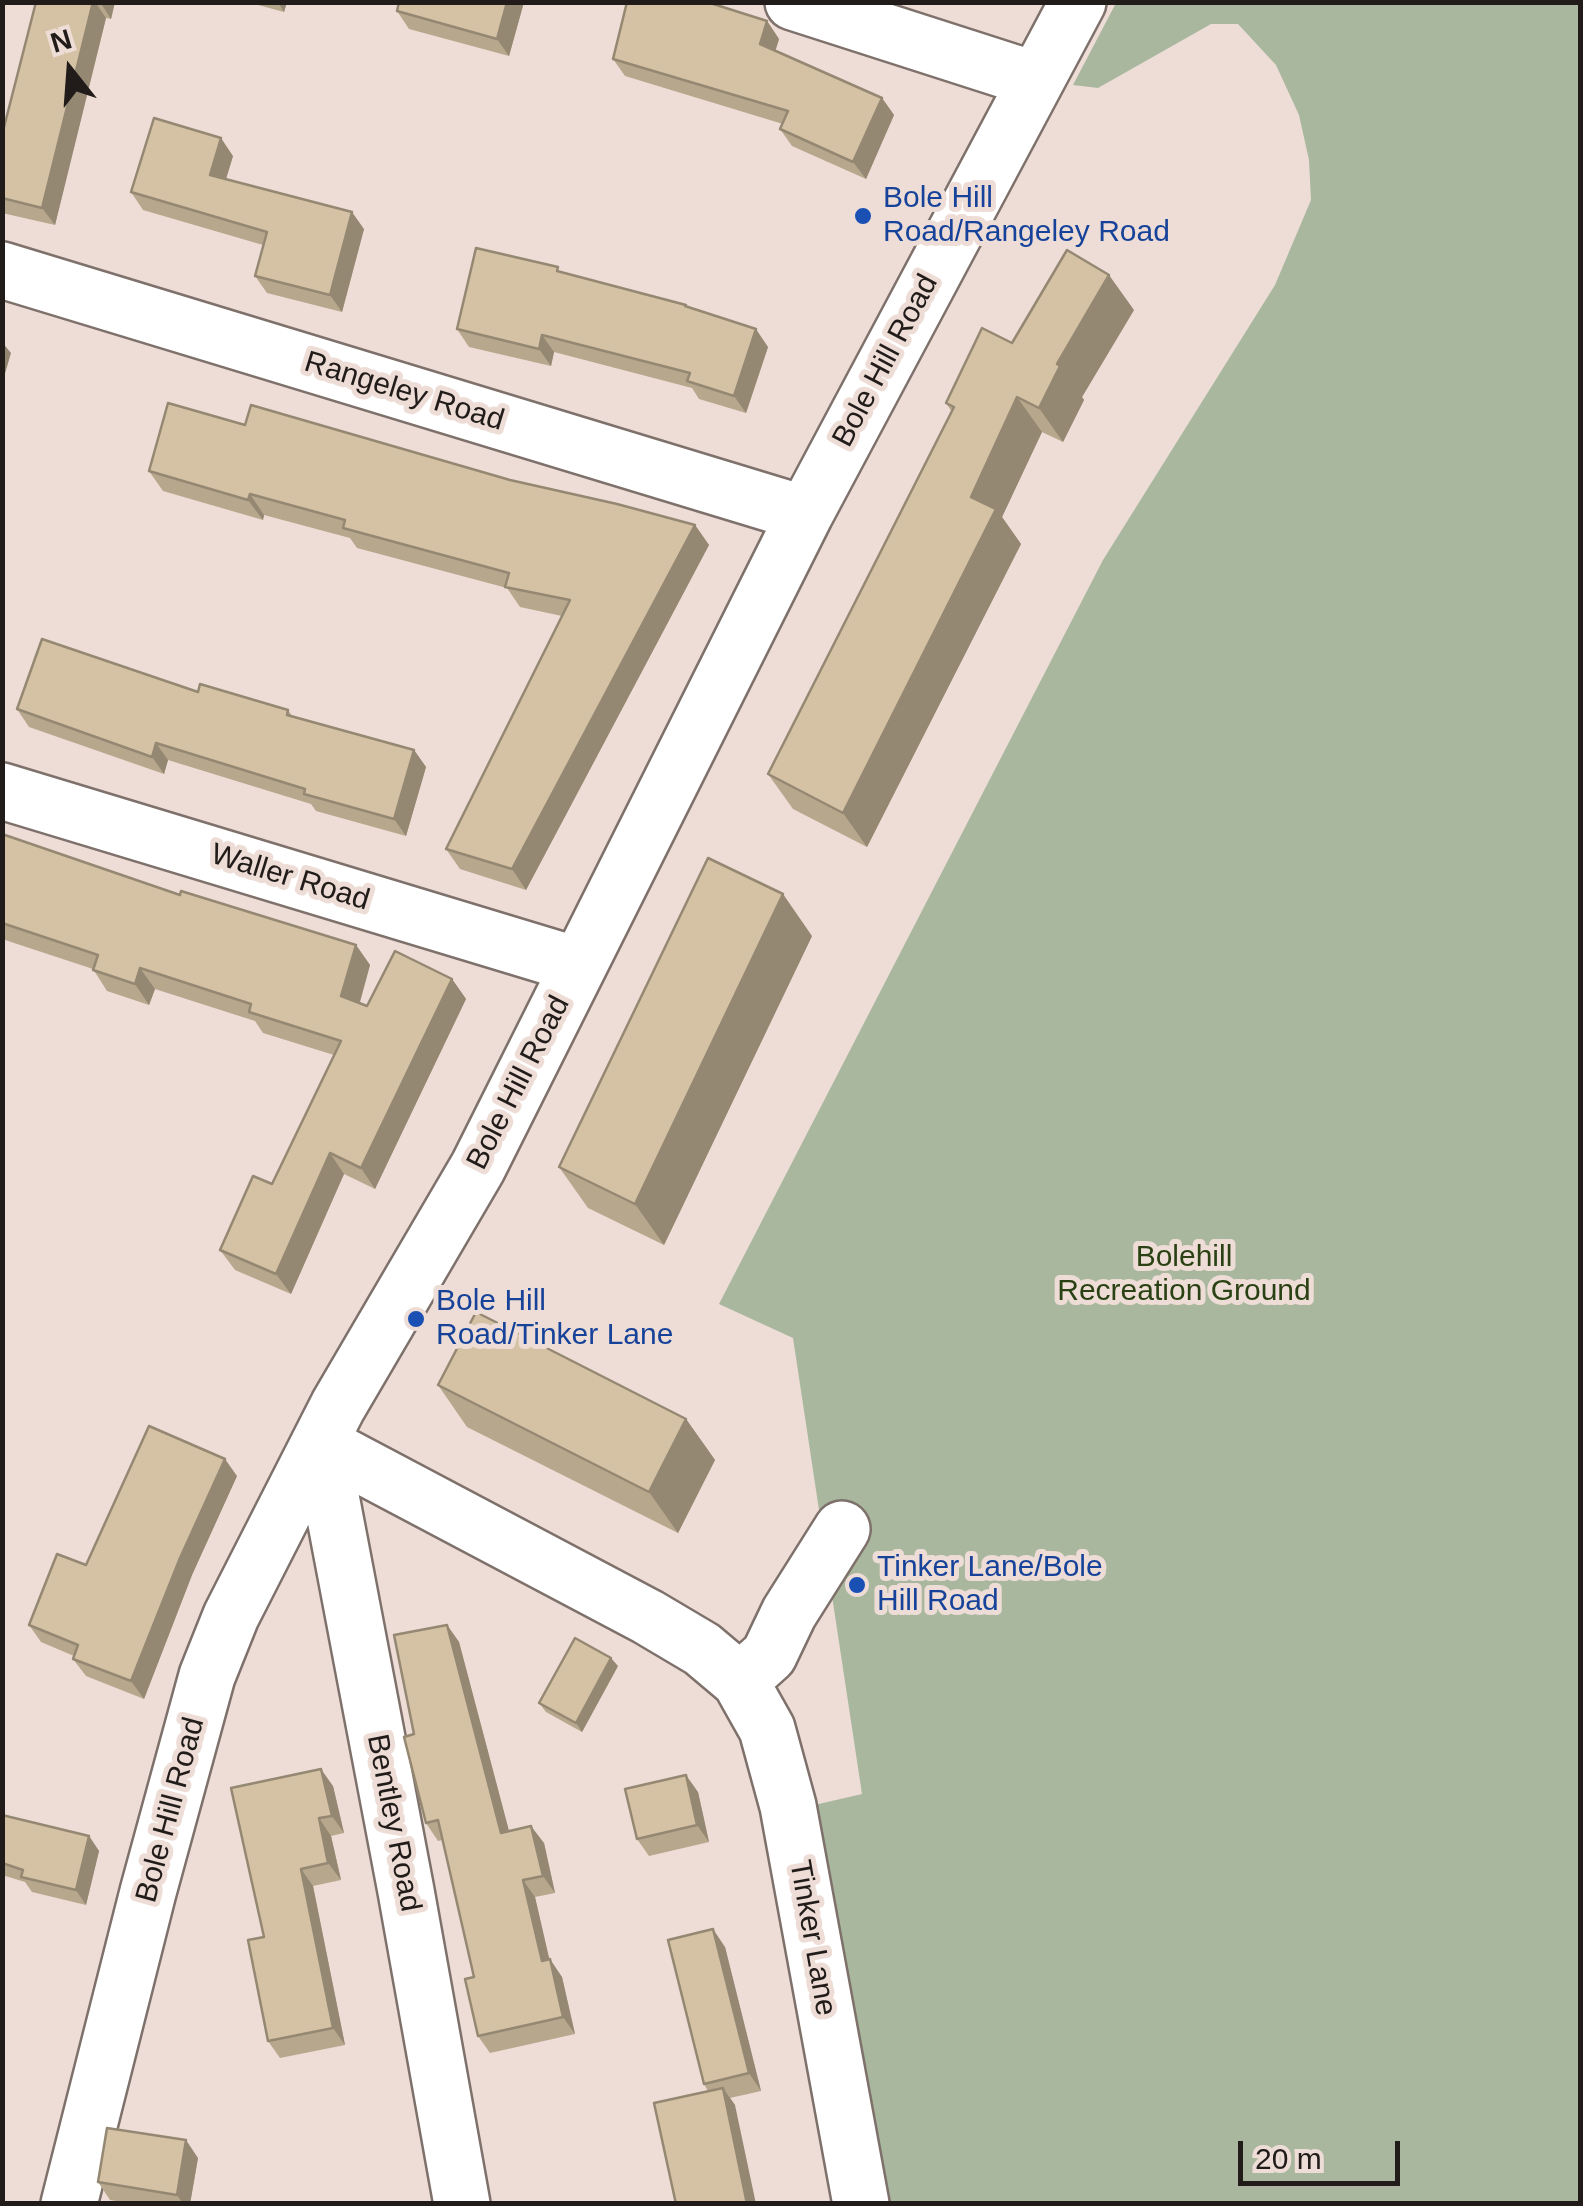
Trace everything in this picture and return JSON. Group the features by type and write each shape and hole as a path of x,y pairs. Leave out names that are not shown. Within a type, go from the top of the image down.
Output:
{"street":[{"path":"794,2 1036,80"},
{"name":"Bole Hill Road","path":"69,2204 207,1676 231,1616 338,1406 478,1166 805,514 1078,2"},
{"name":"Rangeley Road","path":"2,270 805,514"},
{"name":"Waller Road","path":"2,791 578,965"},
{"name":"Tinker Lane","path":"321,1444 648,1617 702,1649 740,1681 767,1729 788,1806 861,2204"},
{"name":"Bentley Road","path":"321,1444 462,2204"},
{"path":"740,1681 769,1655 789,1613 842,1529"}],"green space":[{"name":"Bolehill Recreation Ground","path":"1116,3 1580,3 1580,2203 886,2203 810,1806 862,1794 793,1338 719,1304 1103,560 1275,285 1311,200 1309,160 1299,115 1276,65 1238,24 1211,24 1098,88 1073,85"}],"building":[{"path":"36,2 93,2 42,208 2,198 2,135"},
{"path":"399,2 507,2 497,39 397,11"},
{"path":"627,2 707,2 767,21 760,44 882,98 853,162 780,129 788,111 613,59"},
{"path":"154,118 221,138 210,175 352,212 330,295 255,276 267,232 131,192"},
{"path":"476,248 558,267 557,271 686,305 756,329 734,396 687,381 690,373 542,335 539,349 457,329"},
{"path":"1067,250 1109,275 1057,364 1060,366 1039,408 1017,397 971,497 996,509 843,813 768,774 954,407 946,403 982,328 1012,343"},
{"path":"168,403 245,425 251,405 510,480 695,525 512,869 446,849 570,600 505,587 509,573 343,528 345,520 250,494 248,500 149,471"},
{"path":"42,639 198,692 200,684 288,710 287,715 414,750 394,819 304,794 305,789 156,743 152,757 17,709"},
{"path":"2,834 180,895 181,891 356,945 341,996 367,1006 395,951 452,979 361,1168 330,1153 276,1274 220,1250 253,1176 272,1184 341,1041 249,1012 251,1004 140,968 135,984 93,970 98,955 2,923"},
{"path":"708,858 783,894 635,1204 559,1167"},
{"path":"476,1312 686,1419 649,1492 438,1385"},
{"path":"149,1426 225,1459 131,1681 73,1659 78,1645 29,1625 57,1554 86,1565"},
{"path":"447,1625 501,1833 531,1826 543,1876 523,1880 542,1961 550,1959 563,2017 478,2036 465,1979 474,1977 438,1820 426,1823 404,1737 414,1734 394,1635"},
{"path":"575,1638 611,1658 576,1723 539,1703"},
{"path":"321,1769 332,1816 319,1818 328,1863 301,1869 333,2028 268,2041 248,1940 264,1937 231,1788"},
{"path":"686,1775 697,1825 637,1839 625,1789"},
{"path":"2,1815 89,1836 76,1890 21,1877 23,1870 2,1863"},
{"path":"713,1929 749,2073 704,2084 668,1940"},
{"path":"723,2088 747,2204 676,2204 654,2103"},
{"path":"107,2128 186,2140 177,2195 98,2182"}],"place":[{"name":"Bole Hill Road/Rangeley Road","path":"863,216"},
{"name":"Bole Hill Road/Tinker Lane","path":"416,1319"},
{"name":"Tinker Lane/Bole Hill Road","path":"857,1585"}]}
